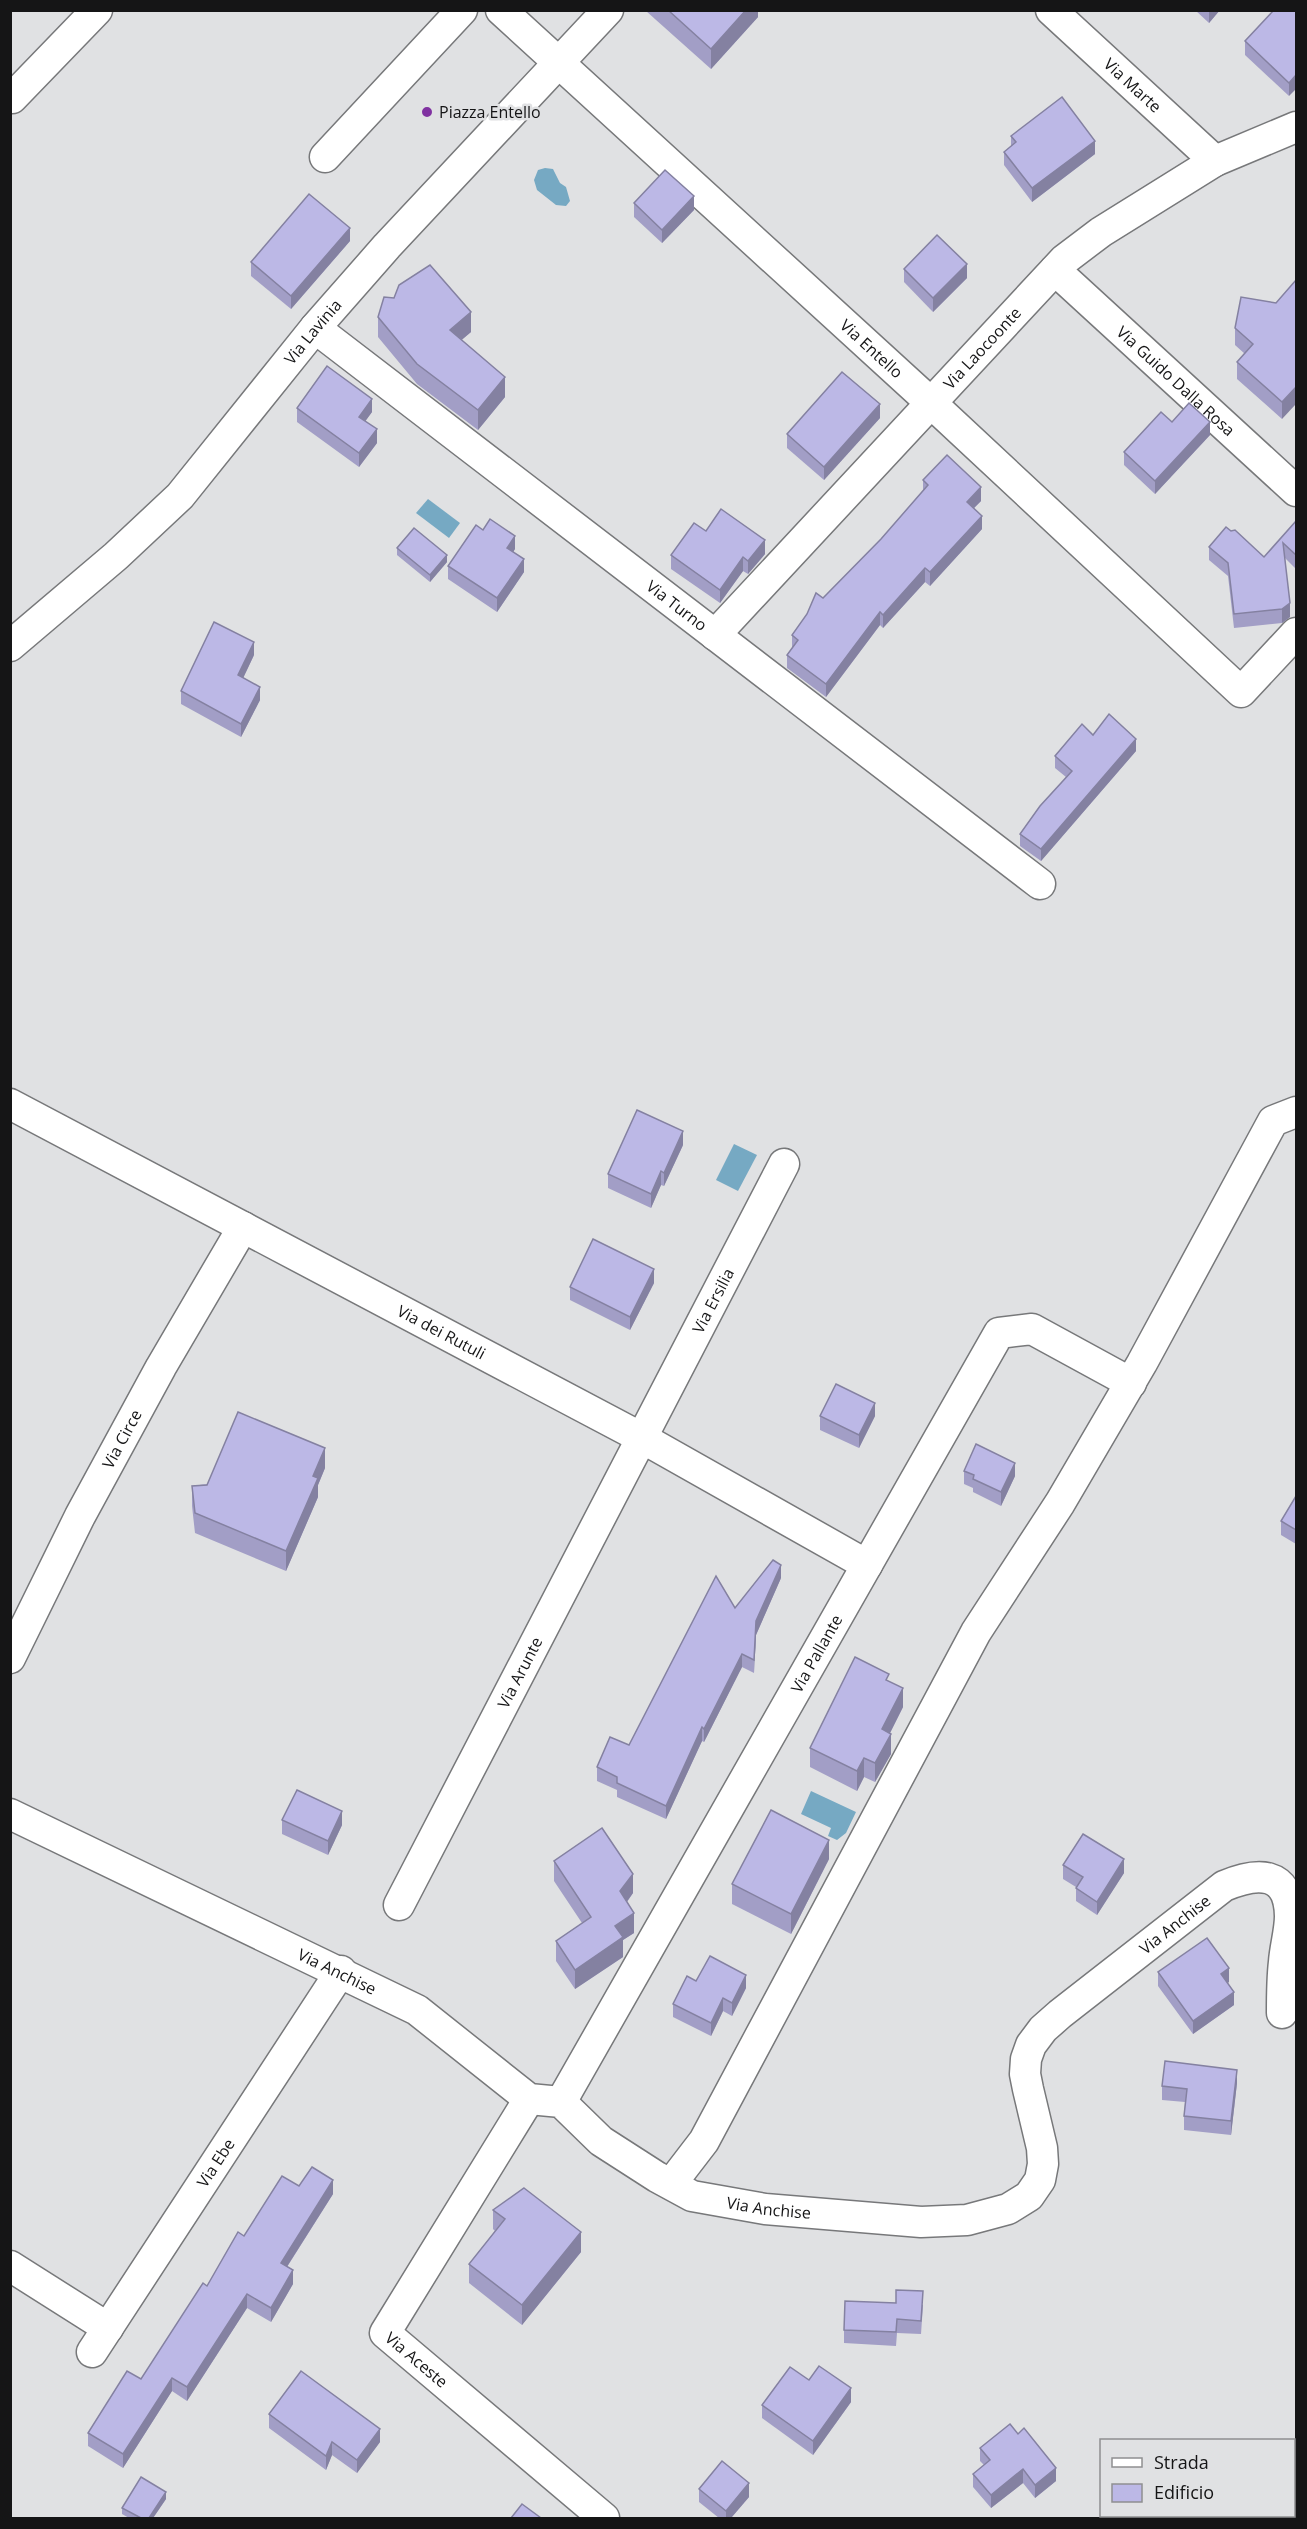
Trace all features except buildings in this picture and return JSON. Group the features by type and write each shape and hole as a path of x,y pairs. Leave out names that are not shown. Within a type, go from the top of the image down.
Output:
{"street":[{"path":"12,98 97,10"},
{"path":"325,157 462,10"},
{"name":"Via Entello","path":"501,10 930,402 1240,692 1296,633"},
{"name":"Via Lavinia","path":"10,646 116,556 180,496 315,328 387,246 608,10"},
{"name":"Via Marte","path":"1051,10 1215,161"},
{"name":"Via Laocoonte","path":"715,635 1055,270 1101,232 1215,161 1296,127"},
{"name":"Via Guido Dalla Rosa","path":"1055,270 1296,491"},
{"name":"Via Turno","path":"315,328 1040,884"},
{"name":"Via dei Rutuli","path":"10,1104 642,1438 867,1565"},
{"path":"671,2184 704,2141 976,1632 1060,1503 1131,1383 1273,1121 1296,1112"},
{"name":"Via Ersilia","path":"642,1438 784,1164"},
{"name":"Via Circe","path":"10,1658 80,1516 161,1368 243,1227"},
{"name":"Via Pallante","path":"561,2102 999,1333 1032,1329 1131,1383"},
{"name":"Via Arunte","path":"399,1905 642,1438"},
{"name":"Via Anchise","path":"10,1814 341,1971 417,2010 530,2098"},
{"name":"Via Anchise","path":"561,2102 601,2141 692,2196 765,2209 921,2222 967,2220 1008,2209 1029,2196 1040,2180 1043,2164 1042,2148 1025,2074 1026,2059 1031,2045 1043,2029 1224,1886 1244,1878 1257,1876 1270,1878 1282,1887 1288,1899 1290,1917 1283,1963 1282,2013"},
{"name":"Via Ebe","path":"92,2352 341,1971"},
{"path":"530,2098 561,2102"},
{"name":"Via Aceste","path":"530,2098 385,2333 604,2518"},
{"path":"10,2266 108,2328"}],"water":[{"path":"553,169 560,183 566,187 570,201 566,206 556,205 537,190 534,180 538,170"},
{"path":"428,499 460,523 449,538 416,513"},
{"path":"734,1144 757,1155 738,1191 716,1180"},
{"path":"811,1791 856,1812 846,1833 837,1840 828,1836 831,1828 801,1814"}],"place":[{"name":"Piazza Entello","path":"427,112"}]}
